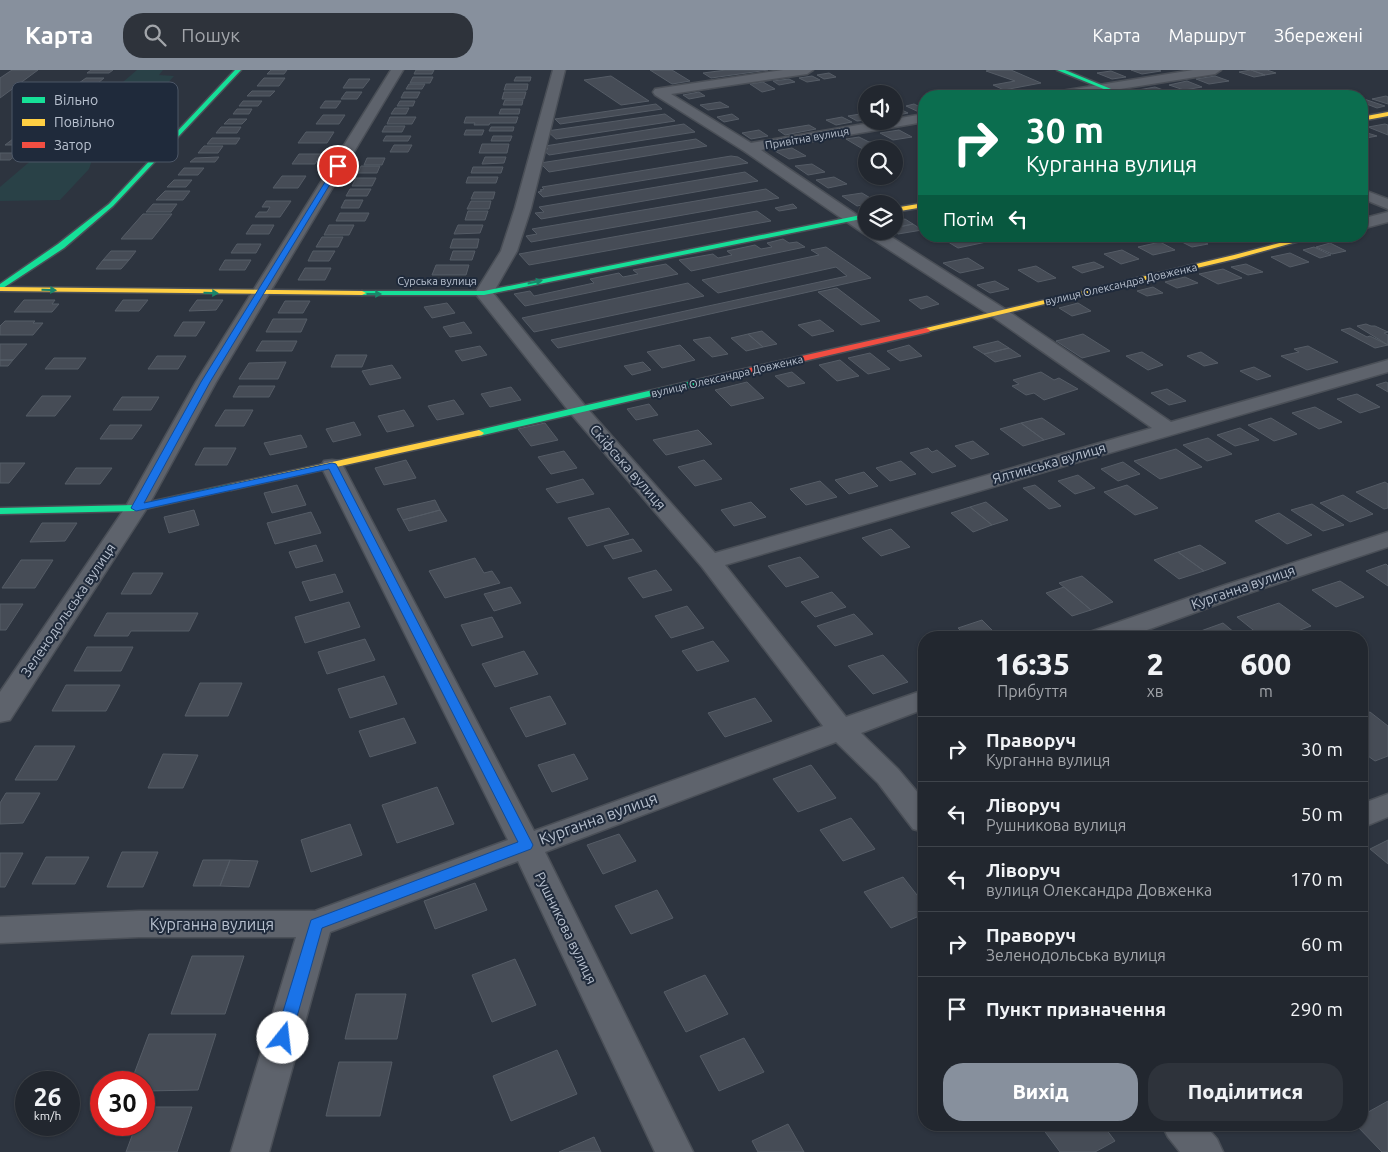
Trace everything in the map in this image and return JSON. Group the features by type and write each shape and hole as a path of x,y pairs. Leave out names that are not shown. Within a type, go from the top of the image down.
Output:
{"street":[{"path":"178,134 238,70"},
{"name":"Зеленодольська вулиця","path":"0,713 136,508 206,382 397,70"},
{"path":"484,293 509,251 523,208 559,70"},
{"path":"807,70 660,92 749,148 858,223"},
{"path":"1060,70 1110,90"},
{"path":"1092,90 1214,70"},
{"path":"1368,118 1388,114"},
{"name":"Привітна вулиця","path":"749,148 918,119"},
{"path":"0,288 60,246 111,206 152,162"},
{"path":"1368,196 1388,204"},
{"path":"903,208 918,206"},
{"name":"Сурська вулиця","path":"0,288 260,293 484,293 665,254 858,217"},
{"path":"1368,222 1388,217"},
{"path":"885,240 999,312 1167,429"},
{"name":"вулиця Олександра Довженка","path":"136,508 579,411 1290,242"},
{"name":"Скіфська вулиця","path":"484,293 579,411 710,562 840,729 888,776 918,813"},
{"name":"Ялтинська вулиця","path":"710,562 1388,366"},
{"name":"Рушникова вулиця","path":"332,466 526,845 674,1152"},
{"path":"0,511 136,508"},
{"name":"Курганна вулиця","path":"1119,631 1234,590 1388,539"},
{"name":"Курганна вулиця","path":"0,930 139,924 316,924 918,701"},
{"path":"1368,814 1388,805"},
{"path":"250,1152 316,924"},
{"path":"1186,1131 1204,1152"}],"green space":[{"path":"137,70 163,70 159,75 174,76 169,82 123,82"},
{"path":"29,162 91,162 89,169 60,200 0,201 0,187"}],"building":[{"path":"12,70 38,70 22,82 12,82 12,89 0,98 0,78"},
{"path":"91,70 113,70 109,73 87,73"},
{"path":"271,70 287,70 284,74 267,74"},
{"path":"416,70 434,70 432,74 414,74"},
{"path":"650,70 672,70 690,81 672,84"},
{"path":"726,70 768,70 711,78 703,73"},
{"path":"1011,70 1041,83 1004,90 993,85 1015,81 986,71"},
{"path":"1131,70 1158,70 1161,71 1142,74"},
{"path":"1251,70 1265,75 1254,77 1239,72"},
{"path":"1251,70 1267,70 1276,73 1265,75"},
{"path":"1111,71 1126,77 1112,79 1097,73"},
{"path":"829,73 836,77 824,79 817,75"},
{"path":"611,76 649,101 621,105 584,80"},
{"path":"812,76 820,80 807,82 799,78"},
{"path":"1215,76 1229,81 1209,84 1196,79"},
{"path":"413,77 433,77 430,83 410,83"},
{"path":"516,77 531,77 530,81 514,81"},
{"path":"86,78 104,78 99,82 80,82"},
{"path":"264,78 285,78 279,86 257,86"},
{"path":"349,79 370,79 363,88 343,88"},
{"path":"789,79 795,82 779,85 773,81"},
{"path":"1187,81 1202,87 1184,90 1169,85"},
{"path":"763,82 775,89 762,92 750,84"},
{"path":"409,84 425,84 422,89 406,89"},
{"path":"506,84 528,84 527,90 504,90"},
{"path":"1155,87 1163,90 1138,90"},
{"path":"252,91 275,91 270,96 247,96"},
{"path":"346,92 362,92 357,99 341,99"},
{"path":"404,92 420,92 417,98 401,98"},
{"path":"504,92 526,92 524,99 502,99"},
{"path":"699,92 705,96 689,99 683,95"},
{"path":"1388,97 1388,104 1372,99"},
{"path":"505,100 523,100 522,105 503,105"},
{"path":"1368,100 1385,106 1377,108 1368,105"},
{"path":"243,101 262,101 258,106 239,106"},
{"path":"325,101 341,101 336,108 320,108"},
{"path":"400,101 415,101 413,106 397,106"},
{"path":"720,102 729,107 708,110 700,105"},
{"path":"656,104 662,109 560,124 555,119"},
{"path":"914,104 918,106 918,112 906,106"},
{"path":"395,108 409,108 406,114 391,114"},
{"path":"237,109 252,109 249,114 233,114"},
{"path":"501,109 520,109 519,114 499,114"},
{"path":"665,114 675,121 556,139 547,131"},
{"path":"732,114 739,119 724,122 717,117"},
{"path":"858,114 858,121 857,121 848,116"},
{"path":"323,115 345,115 339,124 316,124"},
{"path":"390,117 416,117 412,124 387,124"},
{"path":"466,117 518,117 516,123 474,125 475,123 464,123"},
{"path":"842,117 852,122 836,125 826,120"},
{"path":"229,119 247,119 242,124 224,124"},
{"path":"684,124 695,132 549,155 543,150 548,149 545,146"},
{"path":"809,125 816,129 785,135 778,130"},
{"path":"1388,125 1388,135 1368,127"},
{"path":"385,126 405,126 402,132 382,132"},
{"path":"221,127 241,127 237,133 216,133"},
{"path":"491,127 514,127 513,131 489,131"},
{"path":"466,130 484,130 482,135 464,135"},
{"path":"759,130 768,136 751,139 742,133"},
{"path":"899,130 912,137 893,140 880,133"},
{"path":"306,132 334,132 327,143 298,143"},
{"path":"1368,133 1377,136 1368,138"},
{"path":"386,136 411,136 408,141 383,141"},
{"path":"493,136 512,136 510,141 491,141"},
{"path":"859,137 865,140 858,140 858,146 846,139"},
{"path":"212,138 240,138 236,144 207,144"},
{"path":"696,139 707,146 549,172 540,163"},
{"path":"12,140 12,145 5,145"},
{"path":"482,144 509,144 507,153 479,153"},
{"path":"394,145 412,145 408,152 390,152"},
{"path":"204,146 223,146 218,153 198,153"},
{"path":"792,148 806,156 789,159 775,151"},
{"path":"0,153 12,153 10,160 0,160"},
{"path":"299,154 321,154 315,164 292,164"},
{"path":"731,156 738,157 748,163 543,197 538,192 544,189 542,187"},
{"path":"219,157 215,162 190,162 195,158"},
{"path":"485,157 506,157 504,163 482,164"},
{"path":"367,158 385,158 382,165 364,165"},
{"path":"812,164 825,172 808,175 795,166"},
{"path":"361,166 380,166 377,173 358,173"},
{"path":"473,167 503,167 501,173 471,173"},
{"path":"184,168 204,168 198,175 178,175"},
{"path":"745,172 758,181 541,219 535,213 544,212 539,207"},
{"path":"282,176 306,176 298,188 273,188"},
{"path":"468,177 498,177 496,183 466,183"},
{"path":"834,177 847,184 828,188 816,180"},
{"path":"356,178 376,178 372,186 352,186"},
{"path":"174,180 192,180 186,187 167,187"},
{"path":"350,189 371,189 367,196 346,196"},
{"path":"766,189 779,198 531,242 526,236 537,234 532,229"},
{"path":"165,191 190,191 183,200 156,200"},
{"path":"474,192 495,192 493,199 471,199"},
{"path":"862,193 865,195 858,195 857,206 842,196"},
{"path":"345,200 363,200 359,208 341,208"},
{"path":"266,201 291,201 280,217 255,217 259,212 267,212 270,207 262,207"},
{"path":"471,201 491,201 489,209 467,209"},
{"path":"153,204 177,204 171,212 146,212"},
{"path":"793,204 797,208 779,211 775,208"},
{"path":"468,211 488,211 485,220 465,220"},
{"path":"757,211 771,221 529,265 519,254"},
{"path":"340,213 369,213 365,221 336,221"},
{"path":"143,214 172,214 152,239 121,239"},
{"path":"905,219 913,224 903,226 903,220"},
{"path":"913,224 918,227 918,231 903,233 903,226"},
{"path":"252,225 274,225 269,234 246,234"},
{"path":"329,225 354,225 349,235 324,235"},
{"path":"458,225 483,225 480,233 454,234"},
{"path":"322,237 343,237 338,247 316,247"},
{"path":"453,239 479,239 477,248 450,248"},
{"path":"783,239 789,243 797,242 805,247 691,271 679,260 713,254 718,258 732,255 727,251 755,245 761,249 772,247 767,243"},
{"path":"948,242 986,242 958,248"},
{"path":"1160,242 1175,250 1153,255 1138,247"},
{"path":"1182,242 1204,242 1208,244 1192,247"},
{"path":"1330,243 1346,251 1332,254 1316,247"},
{"path":"237,244 261,244 256,253 231,253"},
{"path":"826,247 871,278 558,348 551,340 847,276 836,267 718,293 702,280 819,255 811,250"},
{"path":"1314,247 1331,255 1320,258 1303,250"},
{"path":"1122,250 1139,259 1121,264 1104,254"},
{"path":"111,251 136,251 129,260 103,260"},
{"path":"313,251 335,251 329,261 308,261"},
{"path":"453,251 475,251 472,260 450,260"},
{"path":"1290,253 1309,262 1290,267 1271,257"},
{"path":"968,258 984,268 960,273 943,263"},
{"path":"103,260 129,260 121,269 96,269"},
{"path":"225,260 251,260 245,270 219,270"},
{"path":"1094,262 1104,267 1082,273 1072,267"},
{"path":"666,264 678,274 525,306 514,294 530,291 534,296 594,283 590,279 619,273 623,277 638,274 633,270"},
{"path":"1246,264 1263,272 1248,275 1231,267"},
{"path":"436,265 469,265 466,275 432,275"},
{"path":"1036,266 1056,278 1038,282 1018,270"},
{"path":"305,268 331,268 325,280 298,280"},
{"path":"1223,269 1242,278 1218,284 1199,274"},
{"path":"1185,277 1198,283 1177,288 1165,282"},
{"path":"995,281 1009,289 990,293 977,285"},
{"path":"688,283 704,296 534,332 522,318"},
{"path":"1153,287 1163,293 1147,296 1137,291"},
{"path":"837,288 880,321 861,325 818,292"},
{"path":"927,296 939,304 921,309 909,300"},
{"path":"24,300 55,300 52,304 59,304 52,312 14,312"},
{"path":"123,300 148,300 139,311 115,311"},
{"path":"197,300 223,300 216,310 189,311"},
{"path":"285,301 310,301 303,313 278,313"},
{"path":"447,303 455,313 432,318 424,307"},
{"path":"1078,303 1091,311 1072,316 1059,308"},
{"path":"273,319 307,319 301,332 266,332"},
{"path":"820,320 834,331 812,336 798,325"},
{"path":"5,321 35,321 33,323 43,323 33,335 0,335 0,326"},
{"path":"183,322 205,322 196,336 174,336"},
{"path":"464,322 472,333 450,337 443,327"},
{"path":"1366,324 1388,332 1384,333 1388,335 1388,345 1357,326"},
{"path":"1350,328 1388,345 1375,348 1341,330"},
{"path":"762,331 777,344 763,347 748,334"},
{"path":"748,334 763,347 746,351 731,338"},
{"path":"1083,334 1110,351 1082,358 1056,341"},
{"path":"710,337 728,354 712,357 693,340"},
{"path":"262,341 297,341 292,351 256,351"},
{"path":"998,341 1009,348 984,354 973,347"},
{"path":"0,344 27,344 13,360 0,360"},
{"path":"680,345 695,360 662,368 647,352"},
{"path":"909,345 922,356 900,361 887,351"},
{"path":"480,346 487,355 462,361 455,351"},
{"path":"1308,346 1338,362 1307,370 1281,356 1299,352 1294,349"},
{"path":"1009,348 1021,356 995,362 984,354"},
{"path":"1142,352 1163,365 1148,370 1126,356"},
{"path":"1201,352 1218,363 1204,366 1187,356"},
{"path":"870,353 890,369 868,374 848,358"},
{"path":"336,355 367,355 362,367 331,367"},
{"path":"157,356 186,356 178,369 148,369"},
{"path":"54,358 86,358 78,369 45,369"},
{"path":"0,360 13,360 8,366 0,366"},
{"path":"840,360 859,376 837,381 819,365"},
{"path":"286,362 278,379 239,379 249,363"},
{"path":"643,362 651,370 632,375 624,366"},
{"path":"392,365 401,378 370,385 362,371"},
{"path":"1254,367 1271,376 1257,380 1240,371"},
{"path":"792,372 805,383 788,387 775,376"},
{"path":"1041,372 1054,380 1059,378 1078,389 1044,400 1034,393 1026,395 1012,386 1019,384 1013,380"},
{"path":"747,382 764,398 731,406 715,390"},
{"path":"1388,383 1388,392 1376,385"},
{"path":"239,386 275,386 269,397 233,397"},
{"path":"511,387 521,400 490,407 481,394"},
{"path":"1167,389 1186,401 1169,405 1151,393"},
{"path":"1357,394 1380,407 1360,413 1337,399"},
{"path":"42,396 71,396 55,416 26,416"},
{"path":"122,397 159,397 151,410 113,410"},
{"path":"454,400 464,414 437,420 428,406"},
{"path":"649,404 658,415 636,420 627,409"},
{"path":"1315,407 1342,422 1319,429 1292,413"},
{"path":"225,410 253,410 244,426 215,426"},
{"path":"404,410 414,426 387,432 378,416"},
{"path":"1042,418 1065,434 1044,440 1021,423"},
{"path":"1271,418 1297,434 1274,441 1248,425"},
{"path":"354,422 361,435 333,442 326,429"},
{"path":"545,423 558,440 531,446 518,429"},
{"path":"1021,423 1044,440 1023,446 1000,429"},
{"path":"110,425 142,425 132,439 100,439"},
{"path":"1240,428 1259,440 1235,446 1217,435"},
{"path":"698,430 712,444 666,455 653,440"},
{"path":"301,435 307,447 270,455 264,443"},
{"path":"1208,438 1232,454 1207,461 1183,445"},
{"path":"973,441 989,454 971,459 955,446"},
{"path":"204,448 236,448 227,465 195,465"},
{"path":"928,448 932,452 937,450 956,466 932,473 910,453"},
{"path":"1176,449 1202,467 1160,479 1134,461"},
{"path":"564,451 577,468 551,474 538,457"},
{"path":"406,460 416,478 384,485 375,468"},
{"path":"704,460 722,479 695,486 678,467"},
{"path":"901,461 916,474 890,481 876,468"},
{"path":"1123,462 1140,474 1118,481 1101,469"},
{"path":"0,463 25,463 9,483 0,483"},
{"path":"76,468 112,468 100,484 65,484"},
{"path":"864,472 878,486 849,494 835,480"},
{"path":"1078,475 1095,488 1075,494 1058,481"},
{"path":"583,479 594,494 557,503 546,489"},
{"path":"820,481 837,497 806,505 790,489"},
{"path":"1385,482 1388,484 1388,508 1384,509 1356,492"},
{"path":"297,485 306,505 272,513 264,493"},
{"path":"1035,485 1061,506 1049,509 1023,488"},
{"path":"1127,485 1158,508 1135,515 1104,492"},
{"path":"1343,495 1373,514 1350,522 1320,503"},
{"path":"435,500 440,510 403,520 397,509"},
{"path":"751,502 766,517 734,526 721,510"},
{"path":"986,502 1008,520 992,525 970,507"},
{"path":"1312,504 1344,525 1323,531 1291,510"},
{"path":"970,507 992,525 973,532 951,513"},
{"path":"609,508 629,534 587,546 568,518"},
{"path":"194,510 199,525 169,533 164,517"},
{"path":"440,510 447,521 409,531 403,520"},
{"path":"311,512 321,533 275,544 267,523"},
{"path":"1279,513 1312,535 1287,544 1255,521"},
{"path":"42,523 77,523 65,541 30,542"},
{"path":"891,529 910,547 881,556 862,538"},
{"path":"633,539 642,551 613,559 604,546"},
{"path":"316,545 323,561 296,568 289,552"},
{"path":"1200,545 1226,563 1204,571 1178,552"},
{"path":"1178,552 1204,571 1179,579 1154,560"},
{"path":"800,557 819,577 786,587 768,566"},
{"path":"475,558 484,573 492,571 500,583 445,598 429,571"},
{"path":"21,560 53,560 35,588 2,588"},
{"path":"1386,564 1388,566 1388,586 1366,571"},
{"path":"656,570 672,590 643,598 628,578"},
{"path":"133,573 163,573 151,594 121,594"},
{"path":"335,574 343,592 310,601 302,582"},
{"path":"1082,576 1113,602 1091,610 1059,583"},
{"path":"1340,581 1364,597 1336,607 1312,590"},
{"path":"511,587 521,603 494,611 484,594"},
{"path":"1064,587 1091,610 1072,616 1046,593"},
{"path":"832,592 846,607 815,617 801,602"},
{"path":"349,602 360,627 305,643 295,617"},
{"path":"1279,603 1311,626 1298,631 1254,631 1237,617"},
{"path":"0,604 23,604 6,630 0,630"},
{"path":"687,606 704,628 671,638 655,616"},
{"path":"107,613 198,613 189,631 131,631 128,636 94,636"},
{"path":"854,614 873,634 835,646 817,626"},
{"path":"492,617 503,637 472,646 461,625"},
{"path":"982,620 993,631 961,631 958,628"},
{"path":"1223,623 1233,631 1201,631"},
{"path":"365,639 375,660 327,674 318,652"},
{"path":"713,641 729,661 697,671 682,651"},
{"path":"87,647 133,647 121,671 74,671"},
{"path":"524,651 538,674 495,687 482,664"},
{"path":"883,655 908,682 873,694 848,666"},
{"path":"384,676 397,704 350,718 338,689"},
{"path":"200,683 242,683 228,716 185,716"},
{"path":"66,685 120,685 106,711 52,711"},
{"path":"550,696 566,724 526,737 510,708"},
{"path":"755,698 772,721 725,737 708,713"},
{"path":"1370,712 1388,726 1388,756 1375,761 1368,756 1368,713"},
{"path":"404,718 416,743 370,757 359,731"},
{"path":"35,746 75,746 57,780 15,780"},
{"path":"163,754 198,755 183,788 148,788"},
{"path":"574,754 588,779 552,792 538,765"},
{"path":"811,765 836,798 798,812 773,779"},
{"path":"437,787 454,824 397,843 382,805"},
{"path":"6,793 40,793 23,823 0,824 0,803"},
{"path":"851,818 875,849 843,861 820,830"},
{"path":"350,824 362,855 311,872 301,840"},
{"path":"619,834 636,861 603,874 587,845"},
{"path":"1388,840 1388,864 1370,849"},
{"path":"122,852 158,852 143,887 107,887"},
{"path":"0,853 23,853 5,887 0,887"},
{"path":"46,857 89,857 75,884 32,884"},
{"path":"203,860 230,860 220,886 193,886"},
{"path":"230,860 258,861 249,887 220,886"},
{"path":"903,877 918,896 918,917 891,928 864,892"},
{"path":"475,883 487,910 435,929 424,901"},
{"path":"657,890 673,918 631,934 615,906"},
{"path":"192,956 244,956 225,1014 171,1014"},
{"path":"515,959 536,1005 492,1022 472,975"},
{"path":"705,975 728,1014 686,1032 664,992"},
{"path":"356,994 406,994 397,1039 345,1039"},
{"path":"149,1034 216,1034 198,1090 155,1091 155,1071 135,1071"},
{"path":"744,1038 764,1072 719,1091 700,1056"},
{"path":"557,1050 577,1094 511,1121 493,1076"},
{"path":"339,1062 392,1062 380,1116 326,1116"},
{"path":"1388,1101 1388,1152 1382,1152 1362,1131 1368,1131 1368,1112"},
{"path":"155,1107 192,1107 177,1152 126,1152 132,1136 155,1136"},
{"path":"788,1124 804,1152 758,1152 752,1141"},
{"path":"1044,1131 1108,1131 1115,1141 1095,1152 1060,1152"},
{"path":"594,1137 601,1152 559,1152"}],"traffic: fast":[{"path":"178,134 238,70"},
{"path":"1060,70 1110,90"},
{"path":"0,288 61,246 111,205 151,162"},
{"path":"362,293 484,293 858,218"},
{"path":"479,433 705,381"},
{"path":"0,511 136,508 231,487"}],"traffic: slow":[{"path":"1368,118 1388,114"},
{"path":"903,208 918,206"},
{"path":"926,330 1292,242"},
{"path":"0,289 362,293"},
{"path":"231,487 479,433"}],"traffic: jam":[{"path":"705,381 926,330"}],"route":[{"path":"283,1038 316,924 526,845 332,466 136,508 206,382 338,166"}]}
